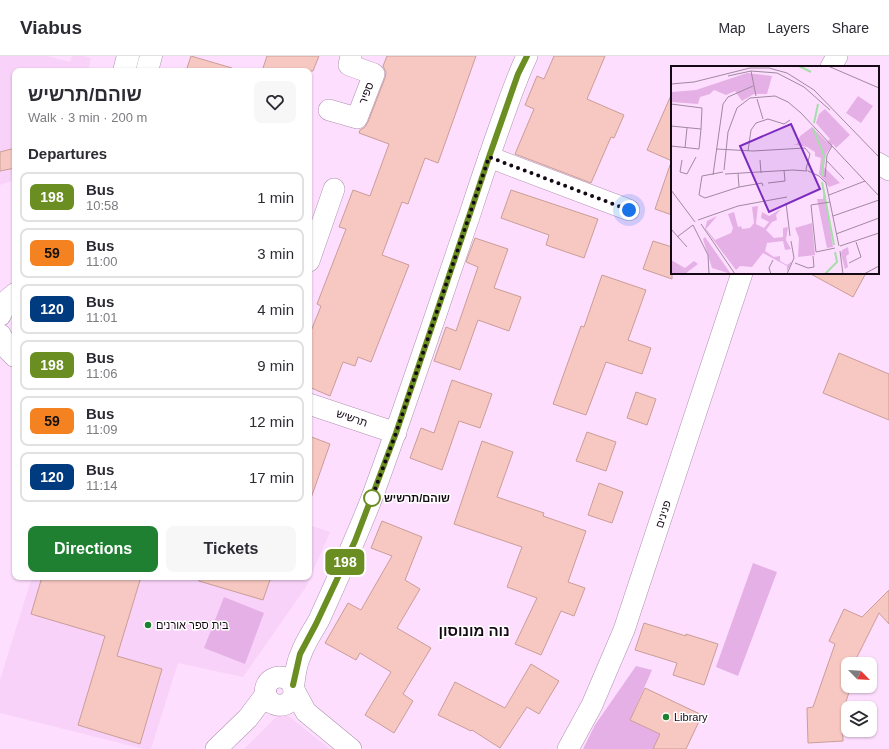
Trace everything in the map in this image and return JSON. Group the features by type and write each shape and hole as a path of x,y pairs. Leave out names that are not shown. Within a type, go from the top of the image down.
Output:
{"street":[{"path":"125,68 128,56"},
{"path":"148,68 151,56"},
{"name":"ספיר","path":"329,110 356,118 374,74 349,65 351,56"},
{"path":"216,749 248,718 283,693 300,654 316,624 355,541 396,433 489,157 518,74 527,56"},
{"path":"832,66 837,56"},
{"path":"489,157 629,210"},
{"path":"879,165 889,170"},
{"path":"312,252 334,189"},
{"name":"פנינים","path":"568,749 592,706 624,630 742,274"},
{"path":"0,295 12,294"},
{"path":"0,315 6,302 12,297"},
{"path":"0,336 7,348 12,353"},
{"name":"תרשיש","path":"312,405 396,433"},
{"path":"283,693 351,749"}],"shaded area":[{"path":"0,56 47,56 70,62 72,56 84,56 91,58 89,68 12,68 12,181 0,185"},
{"name":"בית ספר אורנים","path":"312,526 330,532 312,573"},
{"path":"753,563 777,572 738,676 716,667"},
{"name":"בית ספר אורנים","path":"31,580 309,580 306,587 243,677 178,663 151,749 144,749 0,713 0,680"},
{"path":"224,597 264,613 245,664 204,648"},
{"path":"636,666 652,670 630,720 660,734 653,749 583,749 595,725"},
{"path":"282,711 330,749 244,749"}],"building":[{"path":"191,56 232,68 187,68"},
{"path":"267,56 319,56 313,71 312,68 263,68"},
{"path":"387,56 476,56 438,163 425,158 408,204 402,202 382,255 409,265 371,362 358,357 355,366 343,362 330,396 312,388 312,328 321,306 317,304 346,229 339,227 353,190 370,196 389,144 359,133 368,122 385,78 386,72 383,66"},
{"path":"554,56 605,56 587,99 624,115 614,138 611,137 591,183 515,154 534,109 525,105 537,76 544,79"},
{"path":"671,95 671,161 647,150"},
{"path":"12,149 12,169 0,171 0,152"},
{"path":"670,165 671,215 655,209"},
{"path":"511,190 598,219 584,258 546,245 549,235 501,218"},
{"path":"475,238 508,249 494,288 521,297 509,331 478,320 460,370 434,361 446,327 456,331 478,267 466,262"},
{"path":"653,241 671,247 672,279 643,269"},
{"path":"811,274 865,274 853,297"},
{"path":"602,275 646,290 628,340 651,348 642,374 606,362 586,415 553,404 581,326 584,327"},
{"path":"839,353 889,374 889,420 823,393"},
{"path":"452,380 492,394 480,428 459,421 442,470 410,458 421,428 434,433"},
{"path":"636,392 656,399 647,425 627,418"},
{"path":"587,432 616,442 606,471 576,461"},
{"path":"312,437 330,444 312,495"},
{"path":"482,441 513,452 497,497 544,513 543,516 586,531 568,582 585,588 574,616 561,611 541,655 515,644 537,598 507,587 522,547 454,524"},
{"path":"599,483 623,492 612,523 588,515"},
{"path":"382,521 422,537 405,580 420,589 397,628 431,648 403,694 413,701 394,733 365,715 391,672 360,653 356,660 325,643 348,603 361,610 392,556 371,548"},
{"path":"41,580 140,580 117,656 162,669 140,744 78,725 105,636 31,614"},
{"path":"199,580 270,580 263,600"},
{"path":"889,590 889,624 879,613 857,657 841,657 841,693 849,693 846,701 841,701 841,737 843,737 843,741 808,743 807,708 813,707 835,644 829,641 844,609 862,617"},
{"path":"644,623 718,644 704,685 673,675 677,663 635,650"},
{"path":"531,664 559,681 539,714 527,707 500,748 472,730 471,731 438,715 455,682 505,708"},
{"name":"Library","path":"645,688 702,715 686,749 653,749 660,734 630,720"}],"bus line":[{"name":"198","path":"293,685 300,654 316,624 355,541 396,433 489,157 518,74 527,56"}],"place":[{"name":"שוהם/תרשיש","path":"372,498"},
{"name":"בית ספר אורנים","path":"148,625"},
{"name":"Library","path":"666,717"}],"district":[{"name":"נוה מונוסון","path":"474,630"}],"route":[{"path":"372,498 371,500 396,433 489,157 629,210"}]}
